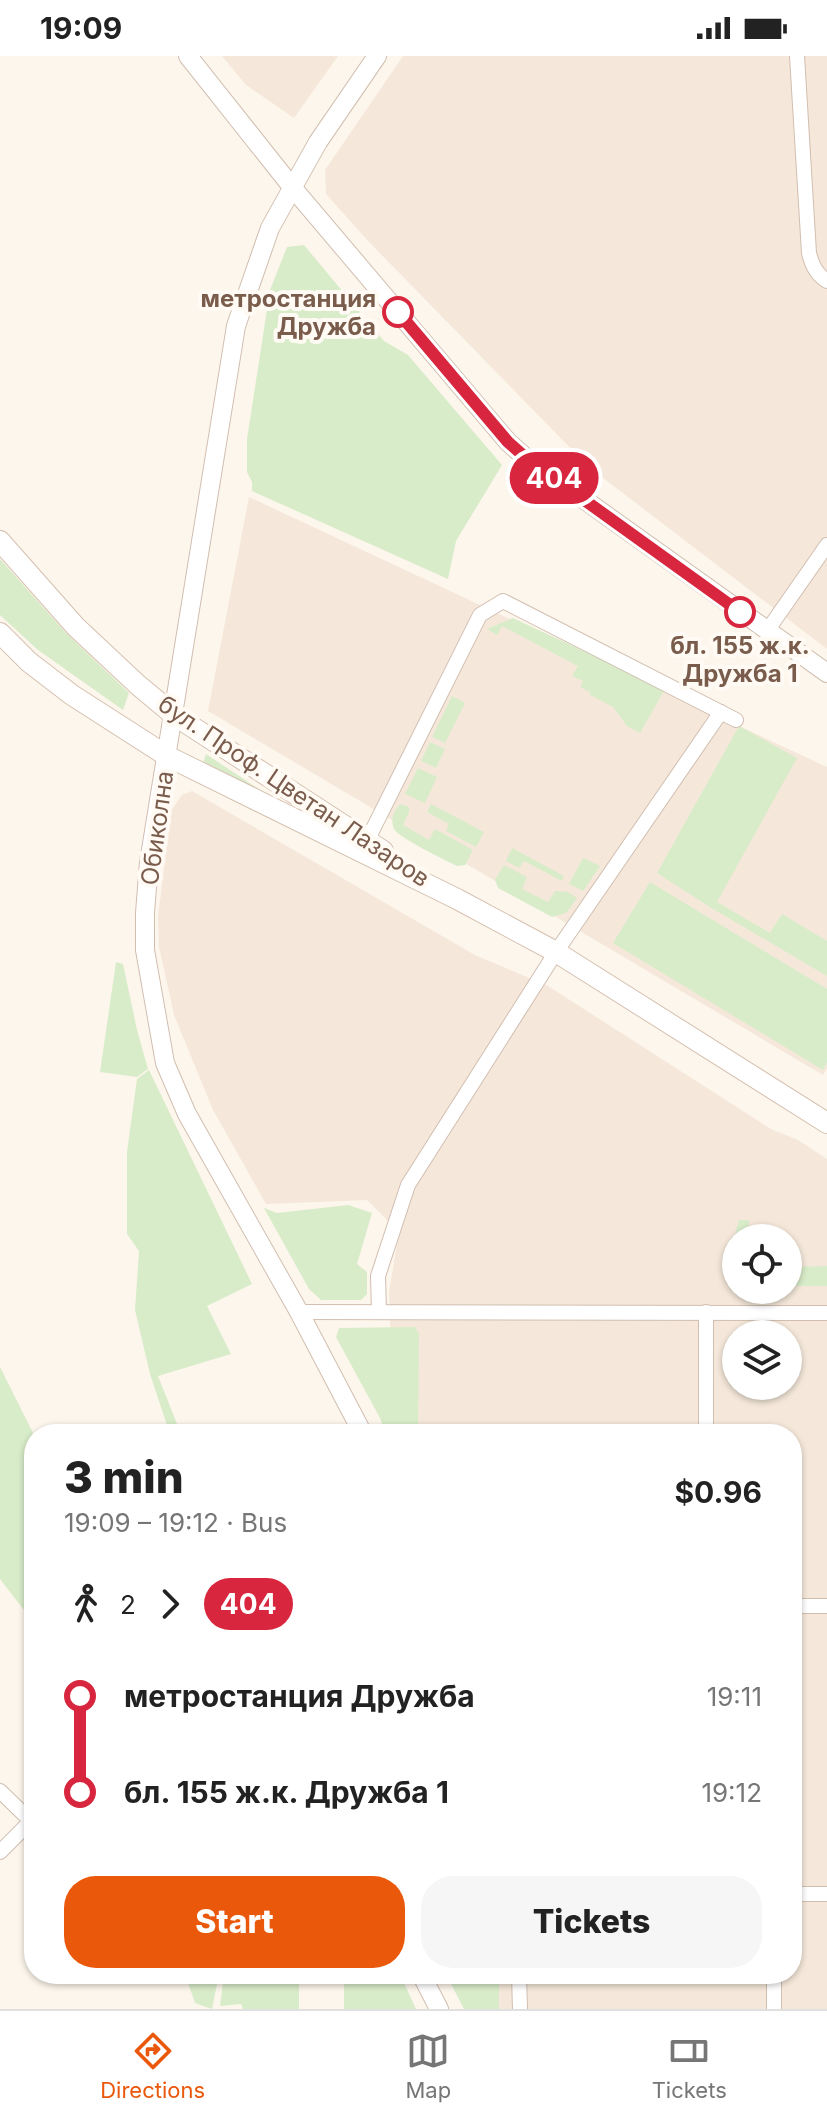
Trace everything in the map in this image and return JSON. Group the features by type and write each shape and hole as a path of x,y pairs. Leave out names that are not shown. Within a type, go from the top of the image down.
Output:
{"main road":[{"name":"бул. Проф. Цветан Лазаров","path":"0,541 76,627 174,715 457,899"},
{"name":"бул. Проф. Цветан Лазаров","path":"0,633 29,662 72,695 167,756 457,899 556,952 827,1123"}],"street":[{"path":"188,56 292,187 508,442 526,458 827,673"},
{"name":"Обиколна","path":"358,1424 299,1312 187,1114 165,1063 145,950 145,913 149,862 236,326 265,239 292,187 318,142 377,56"},
{"path":"797,56 809,253 812,266 827,281"},
{"path":"767,631 827,545"},
{"path":"367,841 480,615 503,601 736,720"},
{"path":"379,1312 378,1276 408,1185 556,952 721,712"},
{"path":"299,1312 827,1313"},
{"path":"706,1312 706,1424"},
{"path":"802,1606 827,1606"},
{"path":"0,1791 24,1814"},
{"path":"0,1852 24,1828"},
{"path":"802,1894 827,1894"},
{"path":"426,1984 439,2009"},
{"path":"519,1984 520,2009"},
{"path":"774,1984 774,2009"}],"shaded area":[{"path":"222,56 338,56 294,118 246,85"},
{"path":"403,56 827,56 827,649 590,468 326,194 325,170"},
{"path":"249,497 827,767 827,1068 823,1075 208,711"},
{"path":"192,791 475,955 548,986 771,1129 798,1140 827,1159 827,2009 499,2009 499,1984 802,1984 802,1424 394,1424 389,1292 399,1232 367,1200 266,1204 213,1110 174,1015 159,947 158,917 171,811 182,795"}],"green space":[{"path":"304,245 384,341 408,355 502,465 456,541 448,579 252,491 247,472 247,439 270,290 287,247"},
{"path":"0,559 66,633 129,693 123,710 38,650 0,615"},
{"path":"513,618 665,689 640,733 627,726 613,707 580,687 583,681 572,676 578,666 502,626 497,635 487,629"},
{"path":"452,696 465,703 445,743 432,737"},
{"path":"739,726 797,758 717,902 770,933 782,914 827,941 827,976 657,873"},
{"path":"430,742 445,749 436,768 421,761"},
{"path":"206,754 286,807 202,766"},
{"path":"418,768 437,777 425,803 405,794"},
{"path":"400,804 409,807 403,825 429,840 435,829 473,850 465,865 457,866 398,833 394,829 393,819"},
{"path":"431,804 484,832 476,847 446,831 449,824 427,812"},
{"path":"512,848 564,876 562,881 524,861 519,868 506,861"},
{"path":"583,858 600,866 583,891 569,884"},
{"path":"504,865 527,877 522,889 548,902 555,891 568,892 577,898 566,913 552,917 498,888 495,880"},
{"path":"650,882 827,989 827,1062 823,1070 613,943"},
{"path":"116,962 123,964 148,1069 137,1077 100,1072"},
{"path":"149,1070 252,1284 207,1306 231,1354 158,1376 177,1424 167,1424 150,1374 135,1310 139,1251 127,1234 127,1152 137,1079"},
{"path":"348,1205 372,1213 357,1264 367,1272 367,1294 361,1300 321,1300 309,1289 264,1208 277,1213"},
{"path":"739,1220 749,1220 749,1224 738,1224"},
{"path":"827,1266 827,1286 802,1286 802,1267"},
{"path":"415,1327 419,1334 418,1424 382,1424 336,1337 339,1328"},
{"path":"0,1367 28,1424 24,1424 24,1610 0,1579"},
{"path":"188,1984 217,1984 212,2009 195,2003"},
{"path":"223,1984 299,1984 299,2009 243,2009 241,2004 220,2006"},
{"path":"344,1984 405,1984 416,2009 344,2009"},
{"path":"451,1984 499,1984 499,2009 464,2009"}],"bus line":[{"name":"404","path":"398,312 508,442 526,458 740,612"}],"place":[{"name":"метростанция Дружба","path":"398,312"},
{"name":"бл. 155 ж.к. Дружба 1","path":"740,612"}]}
